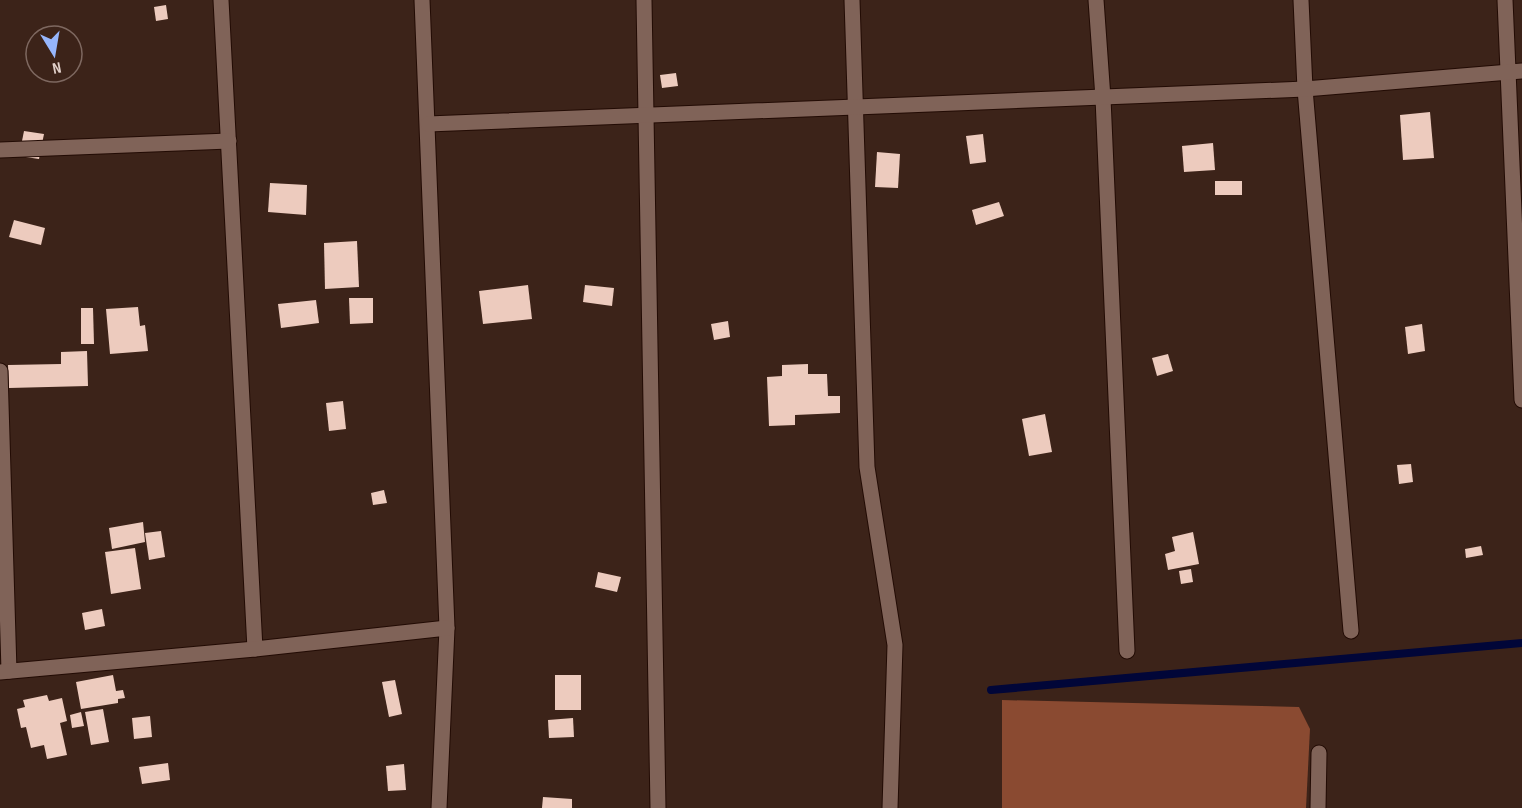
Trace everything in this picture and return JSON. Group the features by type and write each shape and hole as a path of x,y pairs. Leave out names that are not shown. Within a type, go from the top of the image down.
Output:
{"street":[{"path":"222,0 255,649"},
{"path":"422,0 447,628 439,808"},
{"path":"644,0 648,116 658,808"},
{"path":"852,0 867,467 895,645 890,808"},
{"path":"1096,0 1103,98 1127,651"},
{"path":"1300,0 1305,90 1351,631"},
{"path":"1505,0 1514,72 1522,400"},
{"path":"428,124 1305,90 1514,72"},
{"path":"0,150 229,141"},
{"path":"0,371 4,672 255,649 447,628"},
{"path":"1318,808 1319,753"}],"shaded area":[{"path":"1002,700 1299,707 1310,729 1306,808 1002,808"}],"building":[{"path":"166,5 168,19 156,21 154,7"},
{"path":"676,73 678,86 662,88 660,75"},
{"path":"1430,112 1434,158 1403,160 1400,115"},
{"path":"24,131 44,134 39,159 19,156"},
{"path":"983,134 986,162 970,164 966,136"},
{"path":"1213,143 1215,170 1184,172 1182,146"},
{"path":"877,152 900,154 898,188 875,187"},
{"path":"1215,181 1242,181 1242,195 1215,195"},
{"path":"270,183 307,185 306,215 268,212"},
{"path":"999,202 1004,216 976,225 972,210"},
{"path":"14,220 45,228 41,245 9,237"},
{"path":"357,241 359,287 325,289 324,243"},
{"path":"528,285 532,319 483,324 479,291"},
{"path":"585,285 614,288 612,306 583,302"},
{"path":"349,298 373,298 373,323 350,324"},
{"path":"316,300 319,323 281,328 278,304"},
{"path":"138,307 140,326 145,325 148,351 110,354 106,309"},
{"path":"81,308 93,308 94,344 81,344"},
{"path":"728,321 730,337 714,340 711,324"},
{"path":"1422,324 1425,351 1408,354 1405,327"},
{"path":"87,351 88,386 9,388 8,365 61,364 61,352"},
{"path":"1168,354 1173,371 1157,376 1152,358"},
{"path":"808,364 808,374 827,374 828,396 840,396 840,413 795,415 795,425 769,426 767,377 782,376 782,365"},
{"path":"343,401 346,429 329,431 326,403"},
{"path":"1045,414 1052,452 1029,456 1022,419"},
{"path":"1411,464 1413,482 1399,484 1397,465"},
{"path":"384,490 387,503 373,505 371,493"},
{"path":"143,522 145,542 112,549 109,528"},
{"path":"161,531 165,557 149,560 145,533"},
{"path":"1193,532 1199,564 1168,570 1165,554 1175,551 1172,537"},
{"path":"1481,546 1483,555 1466,558 1465,549"},
{"path":"135,548 141,589 111,594 105,552"},
{"path":"1191,569 1193,582 1181,584 1179,571"},
{"path":"598,572 621,577 617,592 595,587"},
{"path":"102,609 105,626 85,630 82,613"},
{"path":"113,675 116,691 123,690 125,698 118,699 118,703 81,709 76,682"},
{"path":"555,675 581,675 581,710 555,710"},
{"path":"395,680 402,714 389,717 382,682"},
{"path":"47,695 49,701 62,698 67,721 60,723 67,755 47,759 44,745 31,748 26,727 21,728 17,709 25,707 23,700"},
{"path":"103,709 109,742 91,745 85,712"},
{"path":"81,712 84,726 72,728 70,715"},
{"path":"150,716 152,737 134,739 132,718"},
{"path":"573,718 574,737 549,738 548,720"},
{"path":"168,763 170,780 142,784 139,767"},
{"path":"404,764 406,790 388,791 386,766"},
{"path":"543,797 572,799 572,808 542,808"}],"waterway":[{"path":"991,690 1522,643"}]}
